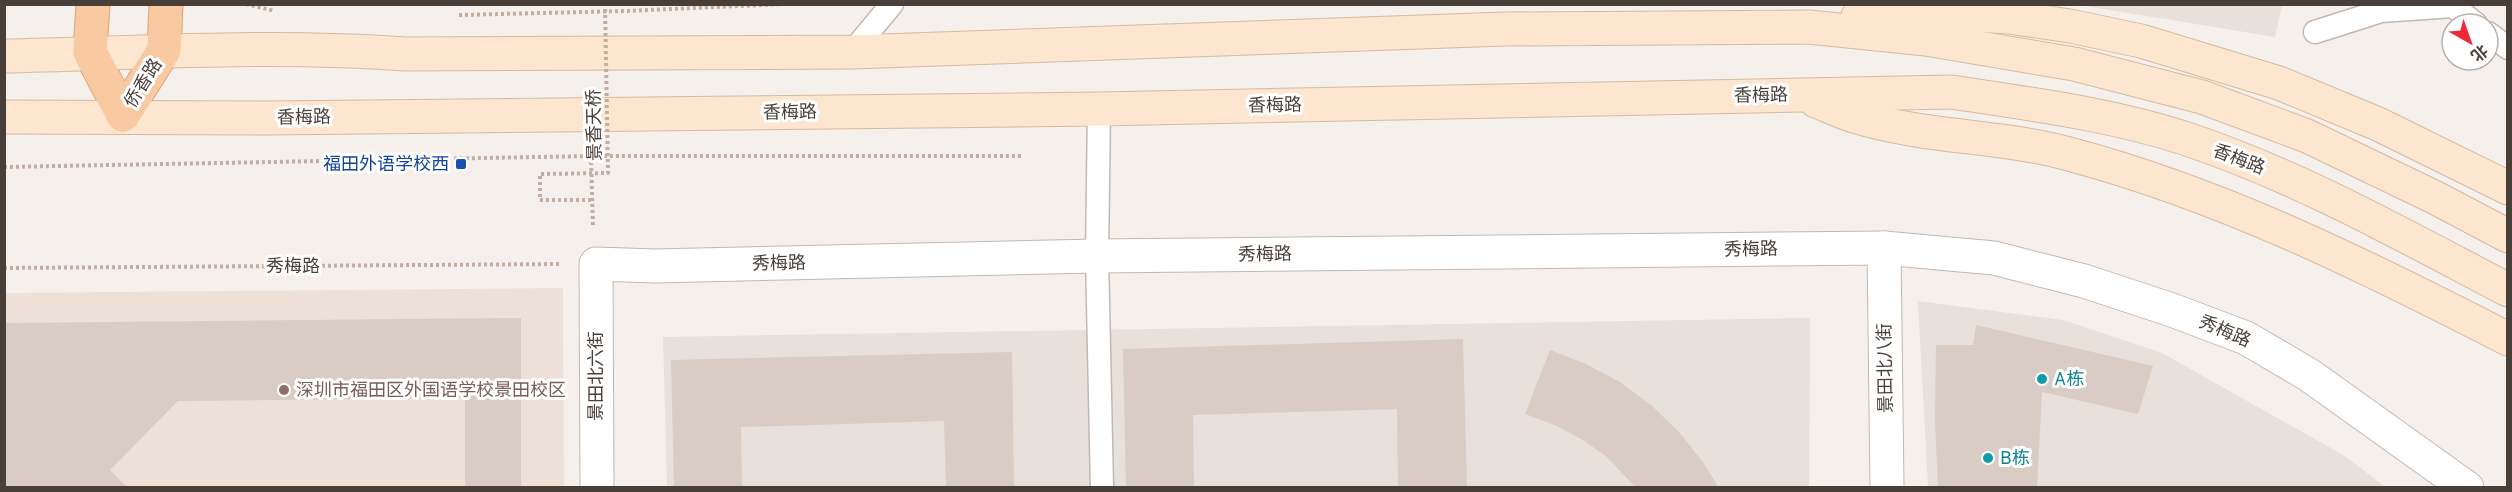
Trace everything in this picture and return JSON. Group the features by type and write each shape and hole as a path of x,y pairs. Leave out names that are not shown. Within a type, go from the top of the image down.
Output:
{"main road":[{"path":"90,52 93,4"},
{"name":"侨香路","path":"123,115 164,50 166,4"},
{"path":"1809,27 1858,15 1925,12 2009,17 2070,26 2141,41 2279,83 2378,124 2508,188"},
{"path":"4,56 164,50 338,49 405,54 852,52 1494,29 1809,27 1926,39 2074,64 2202,97 2307,136 2434,197 2508,236"},
{"name":"侨香路","path":"90,52 123,115"},
{"name":"香梅路","path":"4,117 123,115 269,118 1099,109 1951,92 2036,105 2133,124 2185,138 2311,189 2508,290"},
{"path":"1798,94 1855,116 1903,127 2044,148 2130,172 2278,227 2353,260 2508,339"}],"street":[{"name":"秀梅路","path":"596,264 655,266 1097,256 1884,248 1994,258 2084,281 2172,310 2246,338 2309,375 2467,488"},
{"name":"景田北八街","path":"1884,248 1887,488"},
{"name":"景田北六街","path":"596,264 597,488"}],"lane":[{"path":"852,52 892,4"},
{"path":"2315,32 2381,11 2453,6 2461,12"},
{"path":"1099,109 1097,256 1102,488"}],"path":[{"name":"景香天桥","path":"591,156 591,200 540,200 540,174 608,173 604,4"},
{"path":"625,4 625,11"},
{"path":"451,15 785,4"},
{"path":"267,162 269,153"},
{"path":"4,166 591,156 1022,156"},
{"name":"秀梅路","path":"4,268 596,264"}],"shaded area":[{"path":"2079,5 2282,5 2275,37"},
{"name":"深圳市福田区外国语学校景田校区","path":"563,288 564,487 5,487 4,293"},
{"path":"1918,301 2063,320 2162,353 2345,456 2385,487 1928,487"},
{"path":"1810,318 1809,487 667,487 663,337"}],"building":[{"path":"521,318 521,488 465,488 465,398 178,401 110,470 128,488 5,488 5,323"},
{"name":"A栋","path":"1976,325 2153,366 2138,414 2042,392 2037,488 1938,488 1935,421 1936,345 1973,345"},
{"path":"1463,339 1467,488 1398,488 1397,409 1193,415 1194,488 1126,488 1123,349"},
{"path":"1550,350 1586,364 1620,382 1651,405 1679,432 1703,462 1719,488 1636,488 1607,457 1583,440 1557,426 1525,414"},
{"path":"1012,352 1014,488 946,488 944,421 741,427 742,488 674,488 671,360"}],"place":[{"name":"福田外语学校西","path":"461,164"},
{"name":"A栋","path":"2042,379"},
{"name":"深圳市福田区外国语学校景田校区","path":"284,390"},
{"name":"B栋","path":"1988,458"}]}
